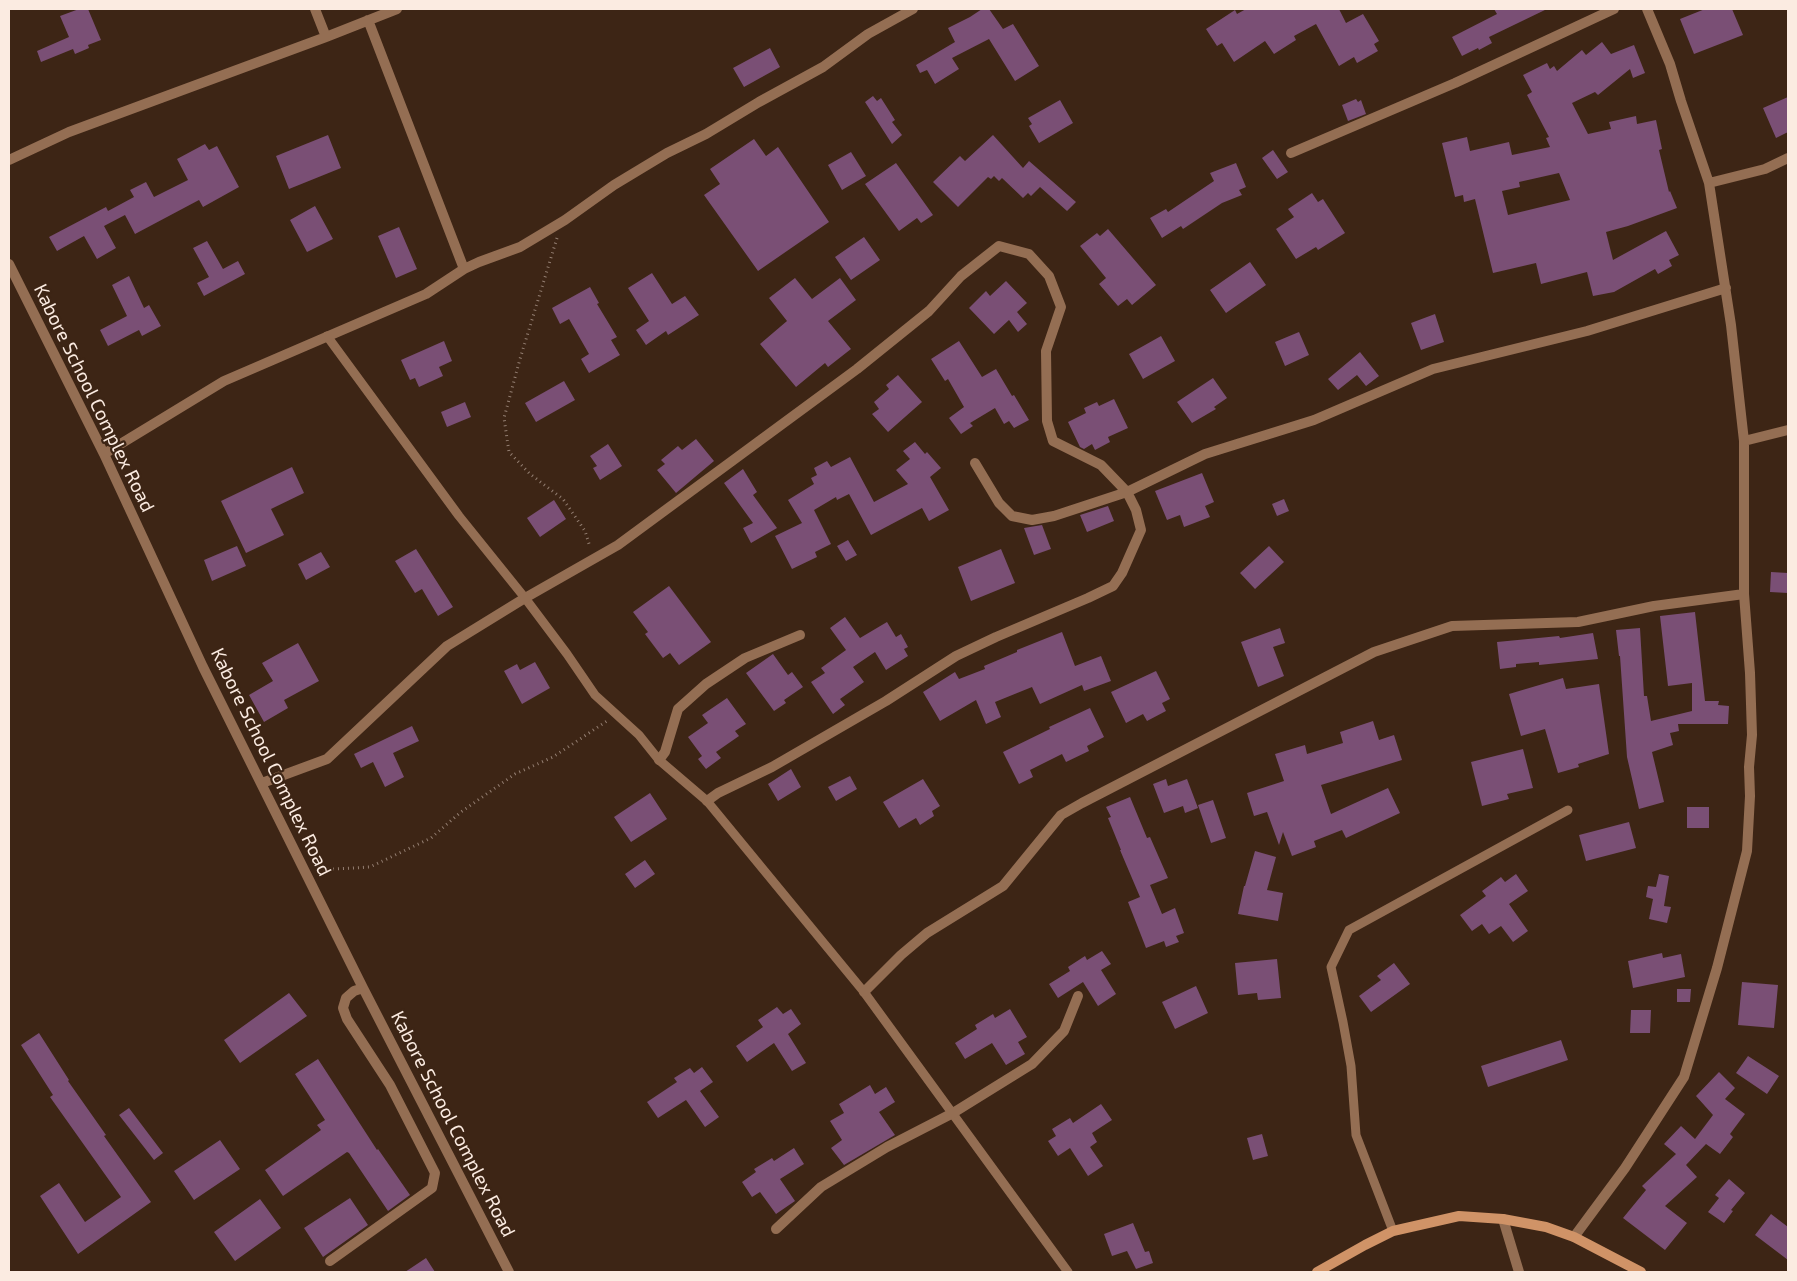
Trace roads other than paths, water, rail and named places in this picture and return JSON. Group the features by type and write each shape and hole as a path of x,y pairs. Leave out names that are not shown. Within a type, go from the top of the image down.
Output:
{"main road":[{"path":"1316,1272 1393,1231 1459,1216 1502,1219 1546,1228 1574,1237 1641,1272"}],"street":[{"path":"315,9 326,37"},
{"path":"9,160 68,132 397,9"},
{"path":"104,454 224,381 426,294 464,269 520,247 565,220 614,184 823,67 868,34 913,9"},
{"path":"1291,153 1455,83 1614,9"},
{"path":"1574,1237 1625,1168 1684,1077 1717,968 1747,851 1750,796 1749,767 1752,735 1744,594 1744,441 1726,288 1709,182 1670,64 1647,9"},
{"path":"368,20 464,269"},
{"path":"1709,182 1764,169 1788,158"},
{"path":"262,783 327,759 446,646 618,545 857,369 928,311 961,276 999,246 1029,254 1050,276 1061,307 1046,351 1047,421 1053,441 1100,465 1127,492 1136,510 1141,530 1122,573 1113,586 956,656 862,715 772,767 718,793 707,802"},
{"name":"Kabore School Complex Road","path":"9,264 104,454 203,667 363,988 509,1272"},
{"path":"975,463 999,503 1012,516 1032,520 1054,516 1127,492 1205,454 1314,420 1433,369 1588,332 1726,288"},
{"path":"1744,441 1788,430"},
{"path":"864,992 927,933 1003,886 1061,816 1082,803 1374,652 1452,626 1578,622 1654,606 1744,594"},
{"path":"659,760 665,752 678,710 706,684 745,658 800,635"},
{"path":"330,1261 432,1188 435,1173 390,1086 347,1019 343,1008 346,998 354,991 363,988"},
{"path":"776,1228 821,1187 887,1147 953,1113 1032,1064 1064,1031 1078,996"},
{"path":"1502,1219 1519,1272"}],"lane":[{"path":"328,336 459,516 525,598 595,695 639,735 659,760 707,802 864,992 1068,1272"},
{"path":"1393,1231 1356,1136 1351,1066 1332,967 1349,930 1568,810"}]}
